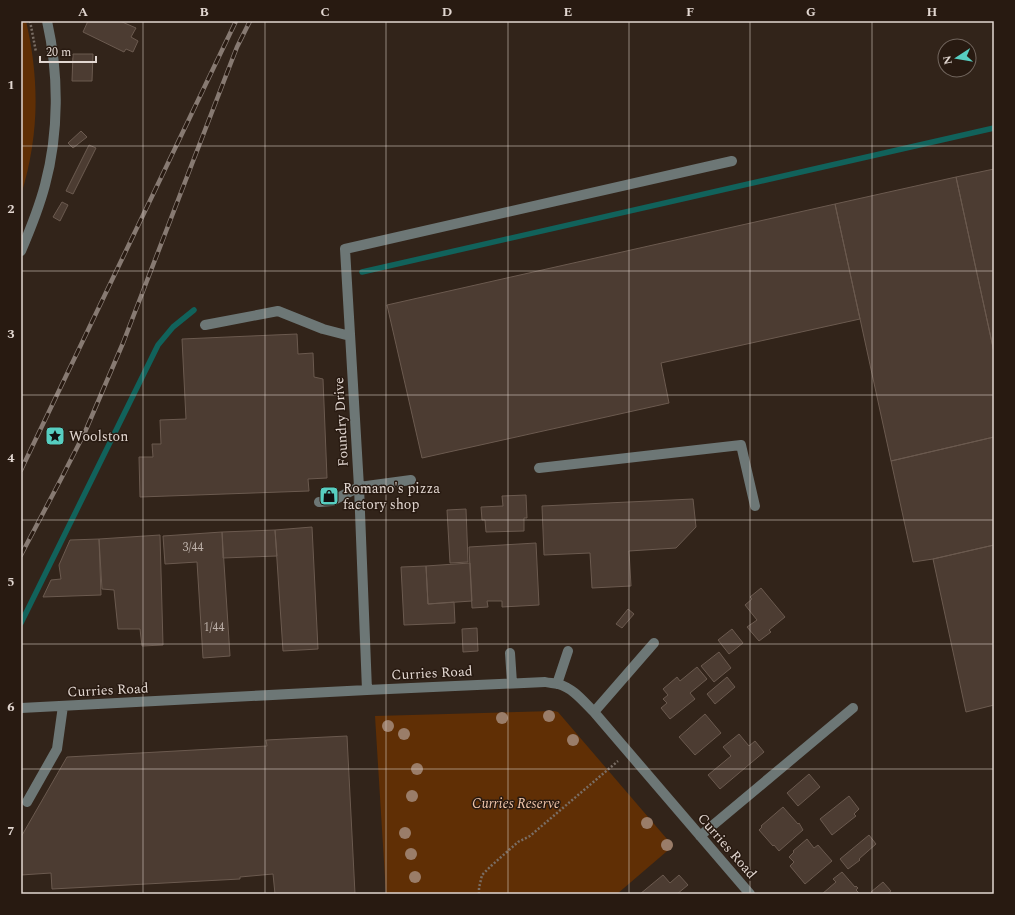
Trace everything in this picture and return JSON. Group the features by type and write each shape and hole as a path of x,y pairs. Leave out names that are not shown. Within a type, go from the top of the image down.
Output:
{"street":[{"path":"21,251 32,225 45,185 53,149 56,84 47,21"},
{"name":"Foundry Drive","path":"367,690 359,487 345,249 732,160"},
{"path":"205,325 278,311 323,329 350,336"},
{"path":"539,468 741,445 755,506"},
{"path":"319,502 332,501 359,487 411,480"},
{"path":"594,712 654,643"},
{"path":"557,684 568,651"},
{"path":"510,653 512,683"},
{"name":"Curries Road","path":"21,708 512,683 544,682 557,684 574,693 594,712 750,894"},
{"path":"27,802 57,749 63,706"},
{"path":"700,836 853,708"}],"path":[{"path":"30,21 37,59"},
{"path":"479,894 482,875 491,866 518,842 530,836 628,752"}],"green space":[{"path":"21,21 26,21 31,43 34,65 36,109 31,152 21,195"},
{"name":"Curries Reserve","path":"558,712 673,846 617,894 386,894 375,716"}],"building":[{"path":"88,21 120,21 136,28 131,37 138,41 133,52 126,49 124,52 83,32"},
{"path":"73,54 93,54 92,81 72,81"},
{"path":"81,131 87,137 73,148 68,143"},
{"path":"89,145 96,148 73,194 66,191"},
{"path":"994,169 994,352 956,177"},
{"path":"956,177 994,352 994,437 891,461 835,204"},
{"path":"62,202 68,205 60,221 53,217"},
{"path":"835,204 860,319 661,363 669,403 422,458 387,305"},
{"path":"297,334 298,354 313,353 314,377 323,379 327,478 308,479 309,491 140,497 139,457 153,457 152,444 161,444 160,420 186,419 182,339"},
{"path":"994,437 994,545 913,562 891,461"},
{"path":"526,495 527,518 524,518 524,531 486,532 485,520 482,520 481,507 503,506 502,496"},
{"path":"693,499 696,527 676,548 629,551 631,586 592,588 590,553 544,555 542,506"},
{"path":"466,509 468,562 450,563 447,510"},
{"path":"312,527 318,649 283,651 275,530"},
{"path":"275,530 277,556 223,558 222,532"},
{"path":"222,532 230,656 203,658 197,562 165,564 163,536"},
{"path":"160,535 163,645 142,646 140,629 118,629 114,590 102,589 99,539"},
{"path":"99,539 101,595 43,597 51,580 61,579 59,565 70,540"},
{"path":"536,543 539,605 502,607 502,601 487,601 488,607 472,608 469,547"},
{"path":"994,545 994,705 966,712 933,559"},
{"path":"470,563 472,601 428,604 426,566"},
{"path":"426,566 428,604 454,602 455,623 404,625 401,567"},
{"path":"761,588 785,617 769,630 771,632 759,641 747,627 757,620 745,605 752,599 750,597"},
{"path":"628,609 634,614 622,628 616,624"},
{"path":"477,628 478,651 463,652 462,629"},
{"path":"732,629 743,643 729,654 718,640"},
{"path":"719,652 731,668 714,682 701,666"},
{"path":"697,667 707,679 690,693 695,699 670,719 661,708 667,703 663,699 668,695 663,689 677,677 680,681"},
{"path":"727,677 735,687 715,704 707,694"},
{"path":"705,714 721,733 695,755 679,737"},
{"path":"739,734 749,746 755,741 764,752 720,789 708,775 731,756 723,747"},
{"path":"347,736 355,894 275,894 273,874 240,877 240,879 52,889 51,873 21,875 21,837 67,757 267,746 266,740"},
{"path":"809,774 820,787 798,806 787,793"},
{"path":"849,796 859,809 854,814 856,816 832,835 820,819"},
{"path":"783,807 798,824 799,823 803,830 779,851 759,830 762,827 761,826"},
{"path":"869,835 876,844 859,859 860,860 848,869 840,859"},
{"path":"807,839 814,848 818,845 832,861 805,884 790,866 794,862 789,857 794,852 793,851"},
{"path":"842,872 855,887 856,886 858,888 856,890 860,894 822,894 836,882 833,879"},
{"path":"663,875 670,883 679,875 688,885 677,894 640,894"},
{"path":"883,882 891,891 887,894 873,894 871,892"}],"waterway":[{"path":"362,272 994,128"},
{"path":"21,623 158,345 173,327 194,310"}],"railway":[{"path":"21,470 236,21"},
{"path":"21,555 85,432 123,343 237,47 250,21"}],"place":[{"name":"Woolston","path":"55,436"},
{"name":"Romano's pizza factory shop","path":"329,496"}]}
